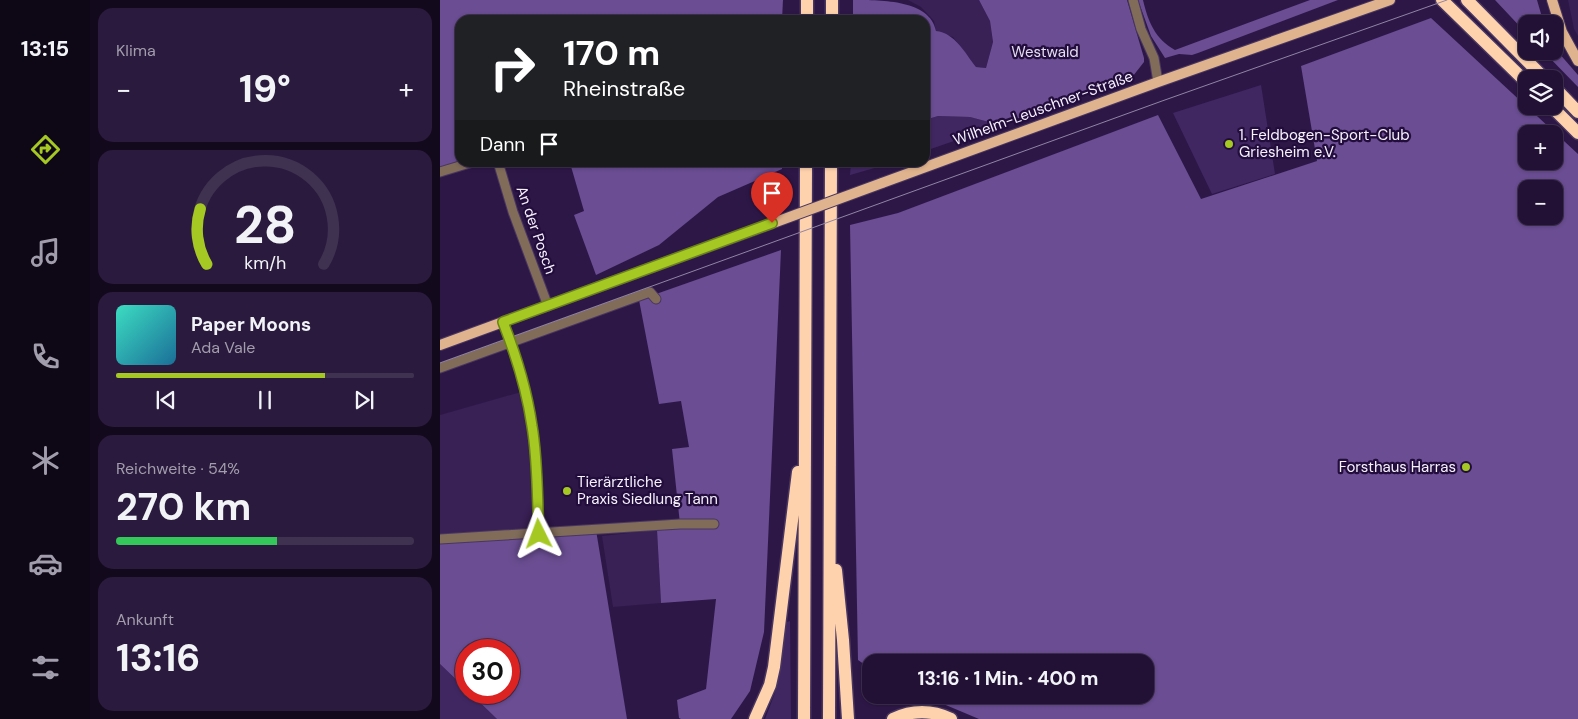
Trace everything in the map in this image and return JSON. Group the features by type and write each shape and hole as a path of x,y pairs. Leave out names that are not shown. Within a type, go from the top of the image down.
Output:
{"highway":[{"path":"807,0 807,15"},
{"path":"832,0 832,15"},
{"path":"1442,0 1518,74"},
{"path":"1467,0 1536,70"},
{"path":"1563,96 1578,112"},
{"path":"1560,115 1578,133"},
{"path":"804,719 806,167"},
{"path":"829,719 831,167"},
{"path":"755,719 770,686 774,667 805,420"},
{"path":"829,526 839,594 848,719"},
{"path":"893,719 916,712 938,714 951,719"}],"main road":[{"name":"Wilhelm-Leuschner-Straße","path":"930,165 1390,0"},
{"path":"1552,0 1562,32 1578,61"},
{"name":"Wilhelm-Leuschner-Straße","path":"440,345 926,167"}],"street":[{"path":"1133,0 1141,29 1154,58 1158,82"},
{"path":"440,172 456,167"},
{"name":"An der Posch","path":"500,167 513,212 548,306"},
{"path":"440,368 650,292 656,299"},
{"path":"503,322 526,391 533,428 539,534"},
{"path":"440,538 539,534 680,524 714,524"}],"shaded area":[{"path":"908,0 979,0 990,21 993,42 986,68 976,67 953,37 936,32 934,21 921,7"},
{"path":"1568,0 1578,0 1578,36 1574,29"},
{"name":"1. Feldbogen-Sport-Club Griesheim e.V.","path":"1261,85 1275,174 1212,194 1173,113"},
{"path":"938,116 970,117 1000,125 930,149 930,118"},
{"path":"851,167 878,167 850,175"},
{"path":"521,392 529,433 534,519 525,530 440,534 440,415"},
{"path":"657,530 661,603 613,607 602,536"},
{"path":"790,621 791,719 765,719 775,693 787,622"},
{"path":"440,664 455,678 455,704 481,704 497,719 440,719"}],"green space":[{"path":"440,0 783,0 782,15 455,15 455,164 440,168"},
{"name":"Westwald","path":"853,0 878,0 904,4 927,15 853,15"},
{"name":"Westwald","path":"979,0 1127,0 1144,58 1144,62 1133,76 1000,125 970,117 938,116 930,118 930,19 936,31 954,40 976,67 986,68 993,42 990,21"},
{"path":"1138,0 1143,0 1147,15 1157,35 1175,50 1310,0 1338,0 1198,53 1192,55 1179,54 1165,58 1151,36"},
{"path":"1495,0 1537,0 1541,15 1518,15 1518,24"},
{"path":"1431,18 1518,98 1518,115 1536,115 1547,125 1518,125 1518,170 1563,170 1563,140 1578,154 1578,719 979,719 943,704 1154,704 1154,654 862,654 862,663 858,660 850,225 898,213 1158,115 1201,199 1317,161 1301,66"},
{"path":"1563,58 1578,75 1578,87 1563,70 1552,60 1563,60"},
{"path":"571,167 782,167 782,169 718,197 659,245 596,275 574,215 584,211"},
{"path":"781,250 764,632 750,691 731,719 681,719 679,718 677,700 706,689 716,599 661,603 657,530 713,525 680,524 672,449 689,447 681,401 659,404 639,300"},
{"path":"596,530 627,719 497,719 481,704 520,704 520,639 455,639 455,678 440,664 440,539"}],"tram line":[{"path":"440,363 1162,101 1447,0"}],"place":[{"name":"1. Feldbogen-Sport-Club Griesheim e.V.","path":"1229,144"},
{"name":"Forsthaus Harras","path":"1466,467"},
{"name":"Tierärztliche Praxis Siedlung Tann","path":"567,491"}],"route":[{"path":"539,534 533,428 526,391 503,322 772,223"}]}
